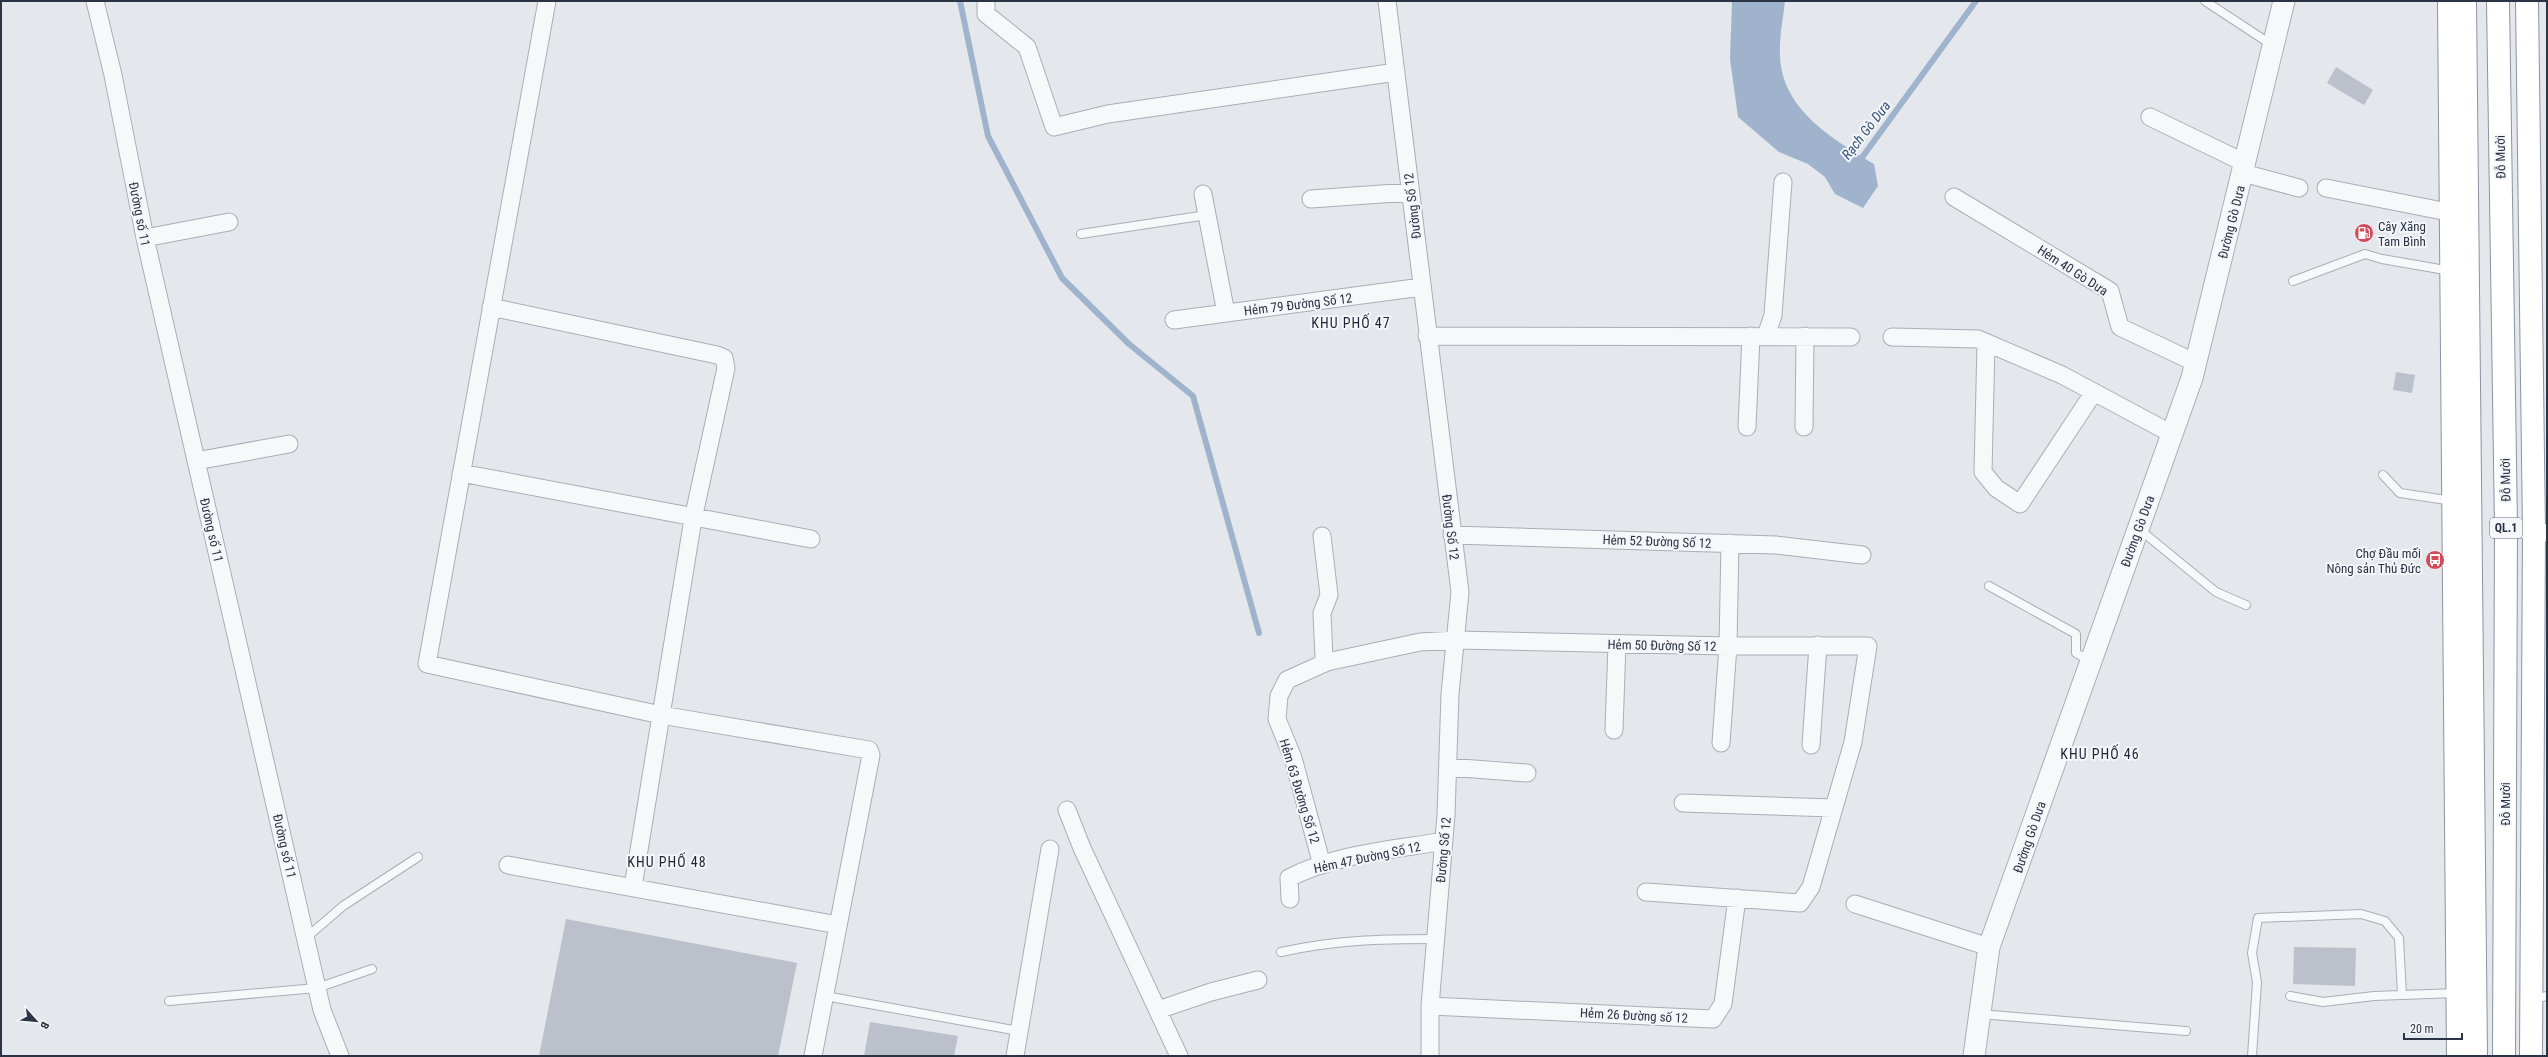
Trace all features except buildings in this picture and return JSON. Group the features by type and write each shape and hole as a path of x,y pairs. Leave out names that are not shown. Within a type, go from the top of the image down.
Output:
{"highway":[{"path":"2449,1 2459,215"},
{"path":"2465,1 2459,215 2459,272 2476,1056"},
{"name":"Đỗ Mười","path":"2498,1 2506,527 2504,1056"},
{"name":"QL.1","path":"2527,1 2541,532 2539,998 2531,1056"},
{"path":"2458,1056 2454,502 2459,272"}],"street":[{"name":"Đường số 11","path":"95,1 113,75 145,238 307,938 322,1010 340,1056"},
{"path":"547,1 427,664 661,715 869,750 871,755 813,1056"},
{"path":"986,1 986,14 1027,47 1054,127 1108,114 1396,72"},
{"name":"Đường Số 12","path":"1387,1 1427,336 1460,592 1457,640 1450,694 1444,841 1430,1006 1430,1056"},
{"name":"Đường Gò Dưa","path":"1974,1056 1989,947 2196,363 2284,1"},
{"path":"2150,117 2244,168 2299,188"},
{"path":"1747,427 1759,336 1773,315 1783,182"},
{"path":"2326,188 2459,215"},
{"path":"1310,199 1410,192"},
{"path":"1203,194 1226,313"},
{"name":"Hẻm 40 Gò Dưa","path":"1954,197 2110,291 2120,328 2196,363"},
{"path":"145,238 229,222"},
{"name":"Hẻm 79 Đường Số 12","path":"1174,320 1422,287"},
{"path":"491,307 717,355 724,358 726,368 693,519 633,887"},
{"path":"1427,336 1851,337"},
{"path":"1804,427 1805,336"},
{"path":"1892,337 1978,339 2062,375 2172,434"},
{"path":"1986,343 1983,472 1996,488 2020,504 2094,392"},
{"path":"196,461 289,444"},
{"path":"461,473 693,519 811,540"},
{"path":"2506,527 2541,532"},
{"name":"Hẻm 52 Đường Số 12","path":"1452,535 1776,545 1862,555"},
{"path":"1322,536 1329,595 1322,613 1324,657 1327,662"},
{"path":"1721,743 1728,646 1730,544"},
{"name":"Hẻm 50 Đường Số 12","path":"1457,640 1728,646 1868,646 1853,742 1834,808"},
{"name":"Hẻm 63 Đường Số 12","path":"1322,865 1293,758 1277,719 1279,696 1283,684 1287,680 1327,662 1420,642 1457,640"},
{"path":"1614,730 1617,644"},
{"path":"1811,745 1818,645"},
{"path":"1448,767 1527,773"},
{"path":"1646,892 1800,903 1811,887 1834,808 1683,803"},
{"path":"1067,810 1082,848 1180,1056"},
{"name":"Hẻm 47 Đường Số 12","path":"1290,899 1289,878 1322,865 1444,841"},
{"path":"1015,1056 1050,849"},
{"path":"508,865 838,925"},
{"name":"Hẻm 26 Đường số 12","path":"1430,1006 1713,1019 1723,1004 1737,898"},
{"path":"1855,904 1989,947"},
{"path":"1158,1010 1211,992 1258,980"}],"lane":[{"path":"2205,1 2274,46"},
{"path":"1081,234 1207,215"},
{"path":"2293,281 2365,254 2382,259 2459,272"},
{"path":"2383,475 2400,493 2454,502"},
{"path":"2138,528 2216,592 2246,605"},
{"path":"1989,586 2076,634 2076,653 2090,662"},
{"path":"307,938 343,906 418,857"},
{"path":"2252,1056 2257,982 2252,954 2258,918 2362,914 2385,921 2399,938 2402,995"},
{"path":"1281,952 1324,942 1363,939 1435,939"},
{"path":"169,1000 317,988 372,968"},
{"path":"2290,996 2322,1002 2402,995 2458,993"},
{"path":"825,996 1019,1031"},
{"path":"1979,1014 2186,1031"}],"water":[{"path":"1732,1 1785,1 1780,49 1783,75 1790,92 1812,121 1842,144 1874,164 1878,186 1863,208 1835,194 1825,177 1808,164 1779,152 1738,117 1730,59"}],"waterway":[{"path":"960,1 988,136 1062,278 1129,344 1193,396 1259,633"},
{"name":"Rạch Gò Dưa","path":"1858,163 1976,1"}],"place":[{"name":"Cây Xăng Tam Bình","path":"2364,233"},
{"name":"Chợ Đầu mối Nông sản Thủ Đức","path":"2435,560"}],"district":[{"name":"KHU PHỐ 47","path":"1351,323"},
{"name":"KHU PHỐ 46","path":"2100,754"},
{"name":"KHU PHỐ 48","path":"667,862"}]}
